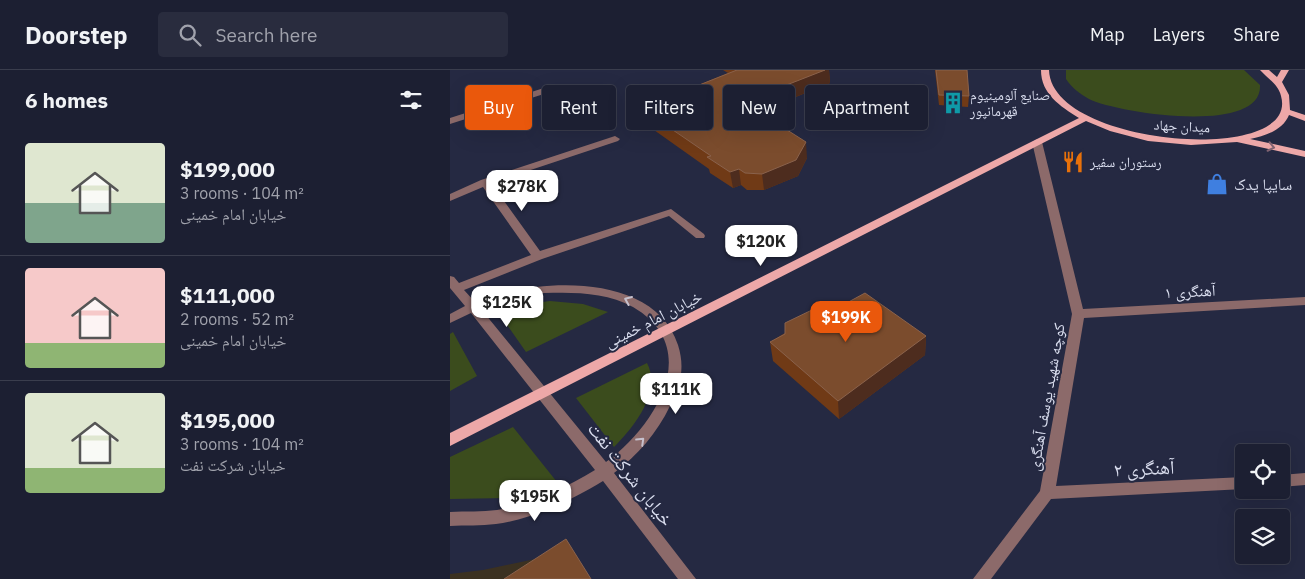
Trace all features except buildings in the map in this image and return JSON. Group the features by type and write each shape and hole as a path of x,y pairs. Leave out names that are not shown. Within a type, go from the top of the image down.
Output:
{"main road":[{"name":"میدان جهاد","path":"1045,70 1047,85 1060,102 1085,118 1119,132 1159,140 1200,143 1238,140 1261,133 1278,123 1286,111"},
{"path":"1264,70 1278,81 1287,96 1286,111 1305,118"},
{"path":"1278,81 1285,70"},
{"name":"خیابان امام خمینی","path":"450,440 1085,118"},
{"path":"1238,140 1305,148"}],"street":[{"path":"450,121 542,92"},
{"path":"450,198 485,182 614,139"},
{"name":"کوچه شهید یوسف آهنگری","path":"981,579 1047,493 1078,314 1037,142"},
{"path":"485,182 538,256"},
{"path":"453,284 671,212 700,236"},
{"name":"خیابان شرکت نفت","path":"453,284 543,394 688,579"},
{"path":"450,319 472,307 519,292 566,287 608,292 642,306 666,330 676,361 670,398 646,437 605,474 545,503 497,517 450,519"},
{"name":"آهنگری ۱","path":"1078,314 1305,301"},
{"path":"1290,480 1305,479"},
{"name":"آهنگری ۲","path":"1047,493 1235,483"}],"shaded area":[{"path":"573,551 590,579 450,579 450,574 483,570"}],"green space":[{"path":"1066,70 1244,70 1260,85 1255,101 1238,111 1215,116 1156,114 1105,105 1089,99 1068,82"},
{"path":"550,301 583,304 608,312 526,352 498,312 513,306"},
{"path":"453,332 477,376 450,391 450,334"},
{"path":"647,363 651,374 651,386 644,408 630,430 614,447 576,398"},
{"path":"513,427 561,487 507,498 450,499 450,457"}],"place":[{"name":"صنایع آلومینیوم قهرمانپور","path":"953,103"},
{"name":"رستوران سفیر","path":"1073,162"},
{"name":"سایپا یدک","path":"1217,184"}]}
